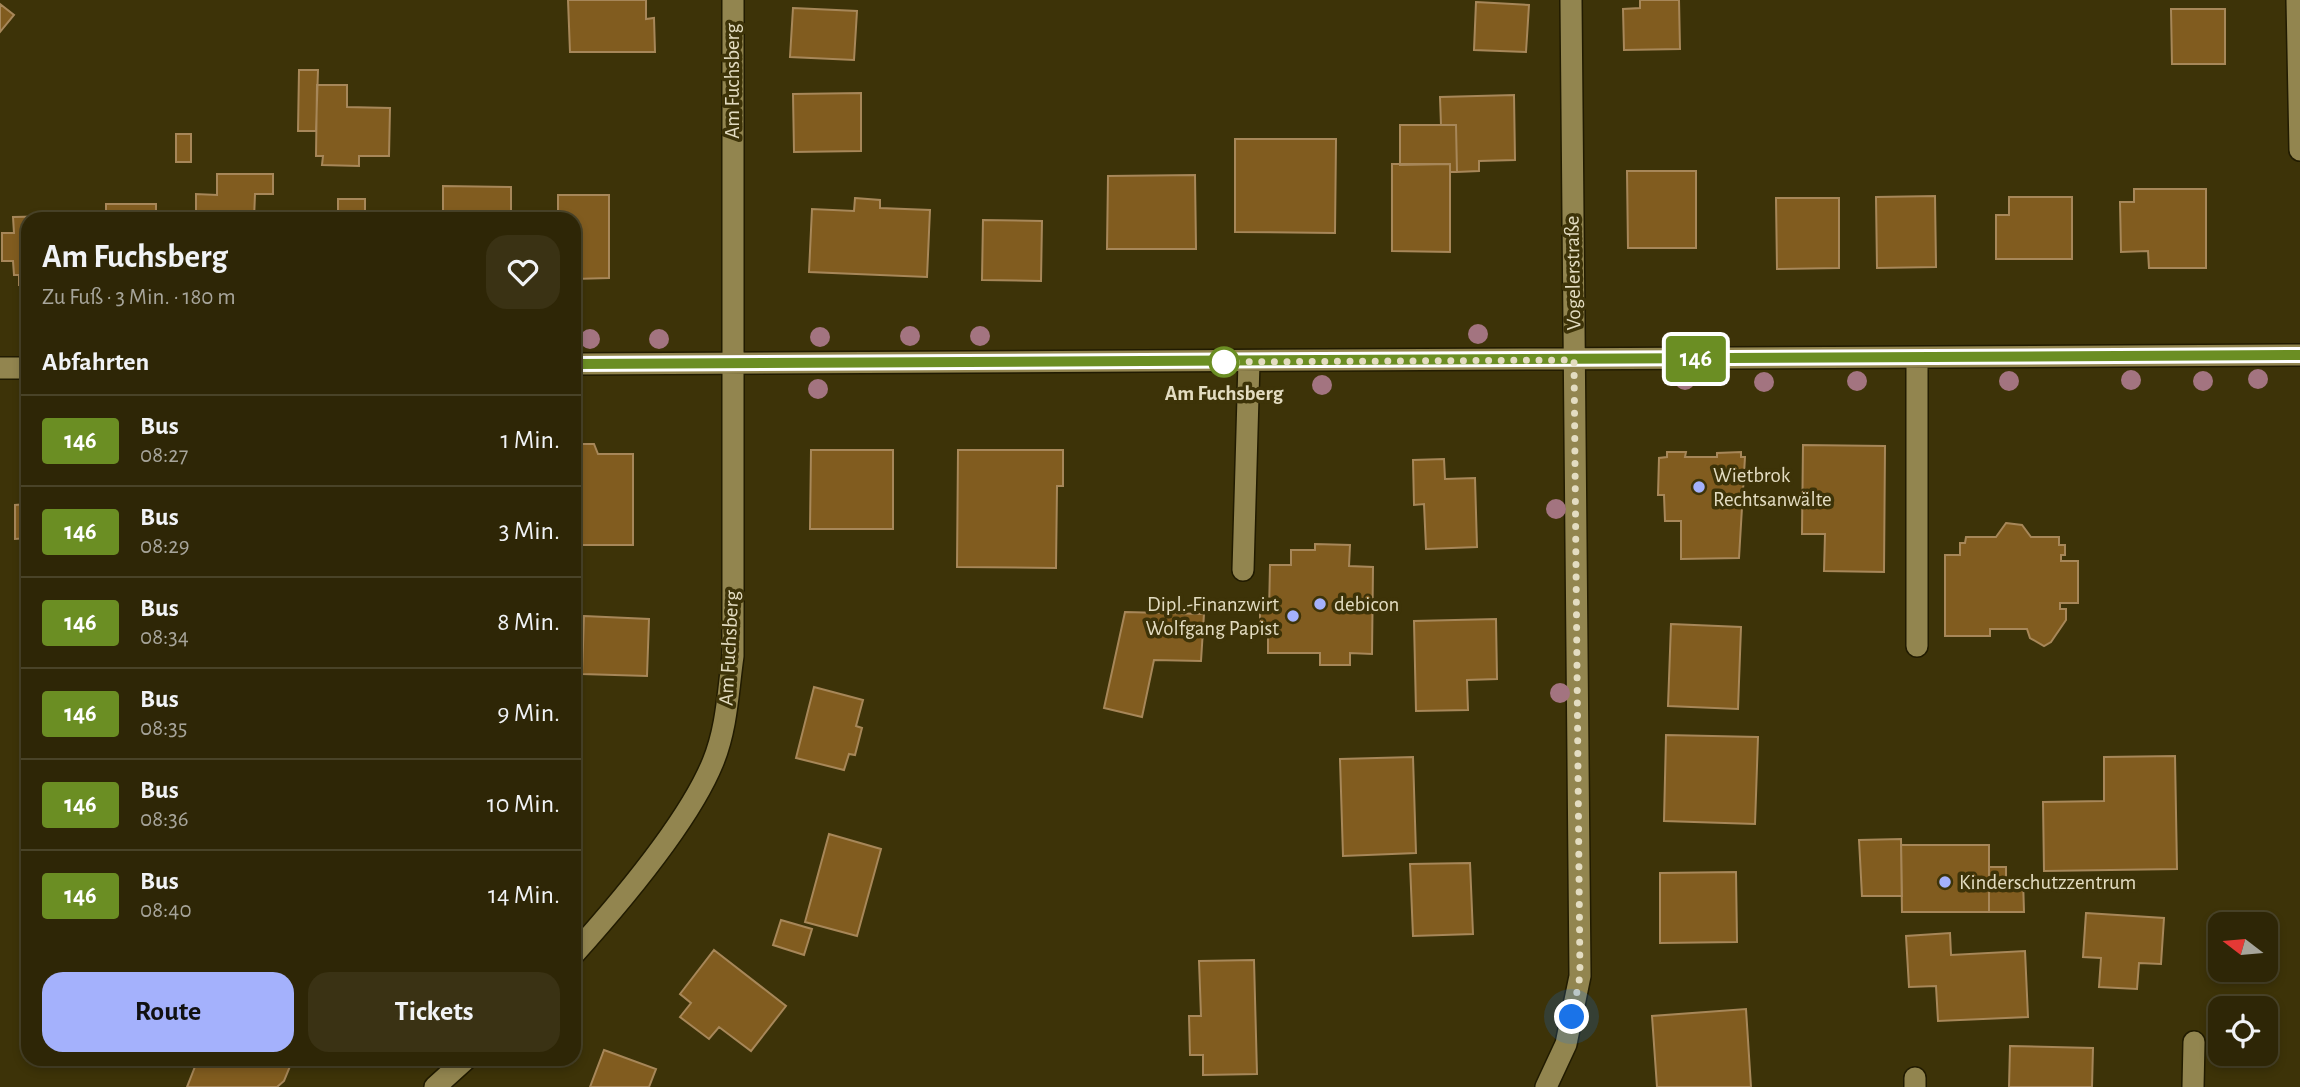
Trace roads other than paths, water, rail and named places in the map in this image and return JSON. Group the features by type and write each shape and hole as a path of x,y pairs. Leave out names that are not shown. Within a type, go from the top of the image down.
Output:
{"street":[{"name":"Am Fuchsberg","path":"581,945 671,831 701,787 722,734 733,656 733,0"},
{"name":"Vogelerstraße","path":"1546,1087 1566,1044 1580,976 1571,0"},
{"path":"2297,0 2300,150"},
{"path":"581,364 2300,355"},
{"path":"1917,358 1917,646"},
{"path":"1243,570 1249,362"},
{"path":"0,368 21,368"},
{"path":"2193,1087 2194,1042"},
{"path":"435,1087 458,1066"}],"place":[{"name":"Am Fuchsberg","path":"1224,362"},
{"name":"Wietbrok Rechtsanwälte","path":"1699,487"},
{"name":"debicon","path":"1320,604"},
{"name":"Dipl.-Finanzwirt Wolfgang Papist","path":"1293,616"},
{"name":"Kinderschutzzentrum","path":"1945,882"}]}
